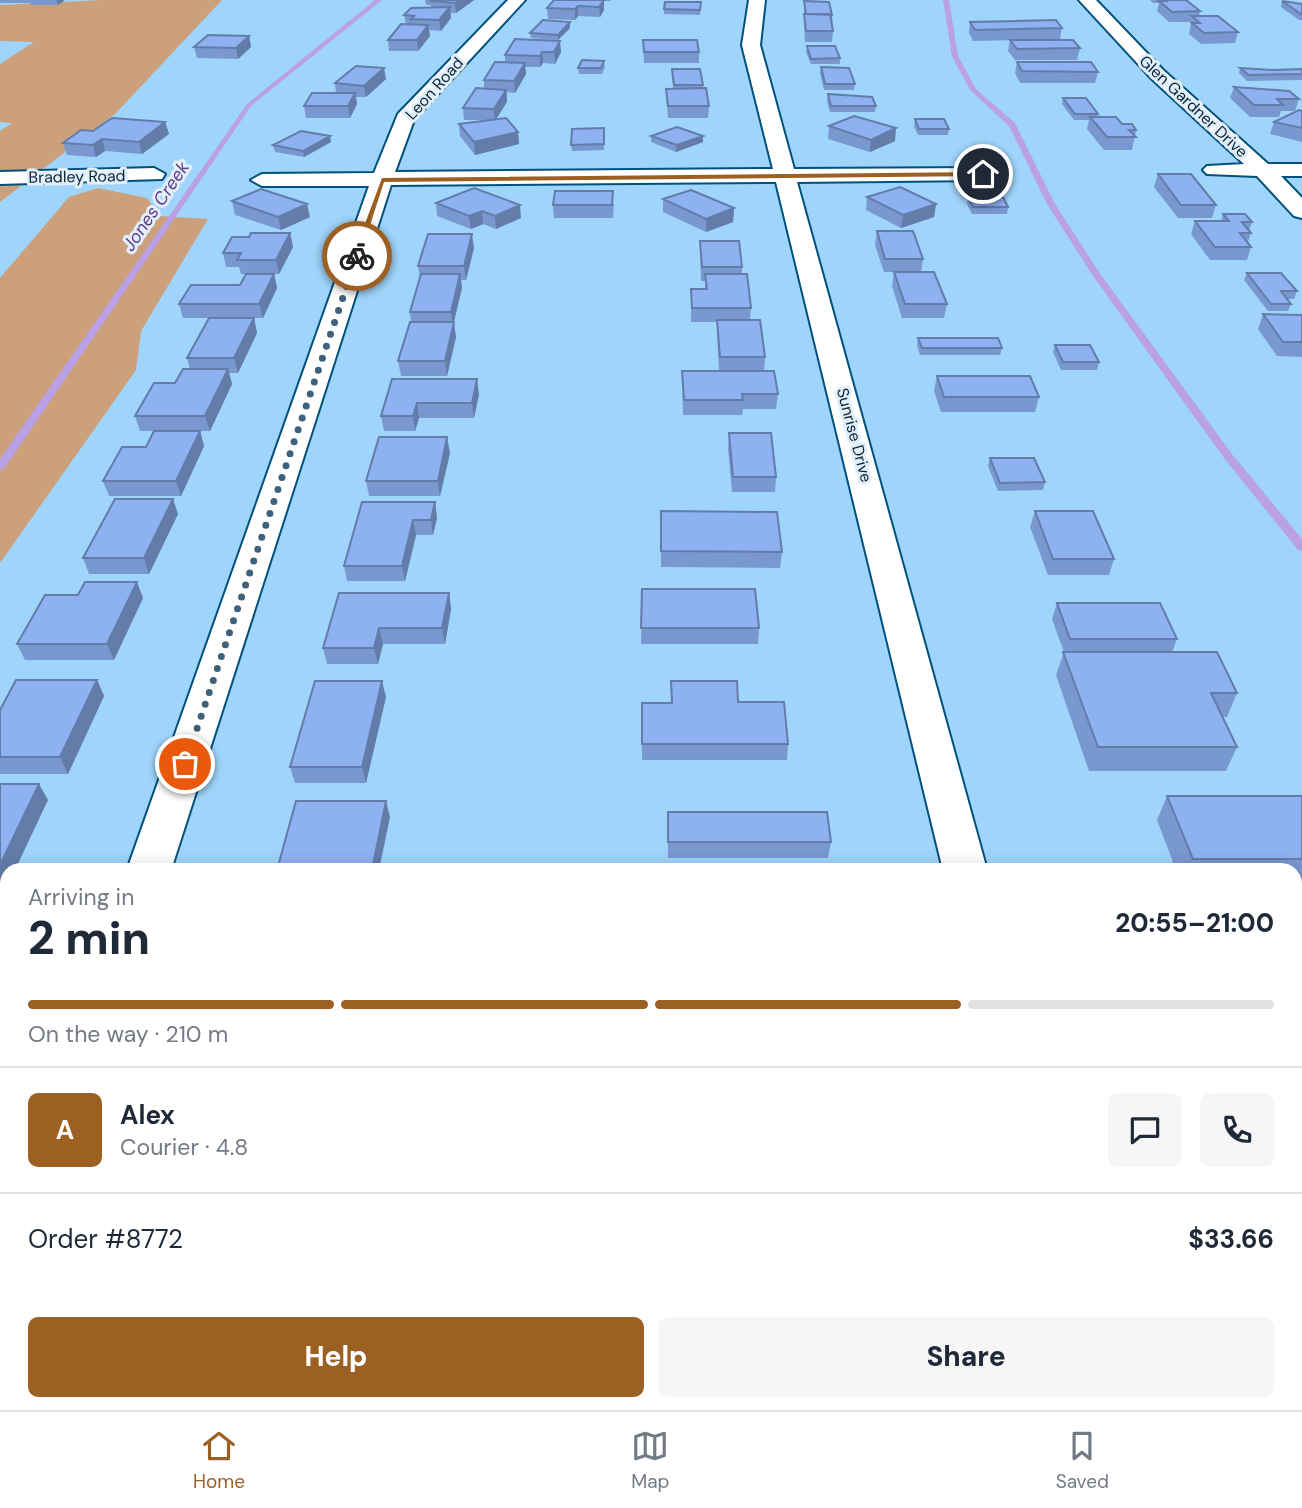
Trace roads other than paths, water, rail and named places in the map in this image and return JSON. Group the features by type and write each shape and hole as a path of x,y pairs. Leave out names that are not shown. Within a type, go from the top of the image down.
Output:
{"street":[{"name":"Leon Road","path":"151,863 405,118 517,0"},
{"name":"Sunrise Drive","path":"757,0 751,45 963,863"},
{"name":"Glen Gardner Drive","path":"1087,0 1157,74 1263,170 1302,211"},
{"path":"1214,170 1302,170"},
{"name":"Bradley Road","path":"0,178 154,174"},
{"path":"262,180 983,174"}],"waterway":[{"name":"Jones Creek","path":"0,467 249,105 379,0"},
{"path":"946,0 955,56 973,90 1012,125 1051,204 1097,276 1228,456 1302,547"}]}
